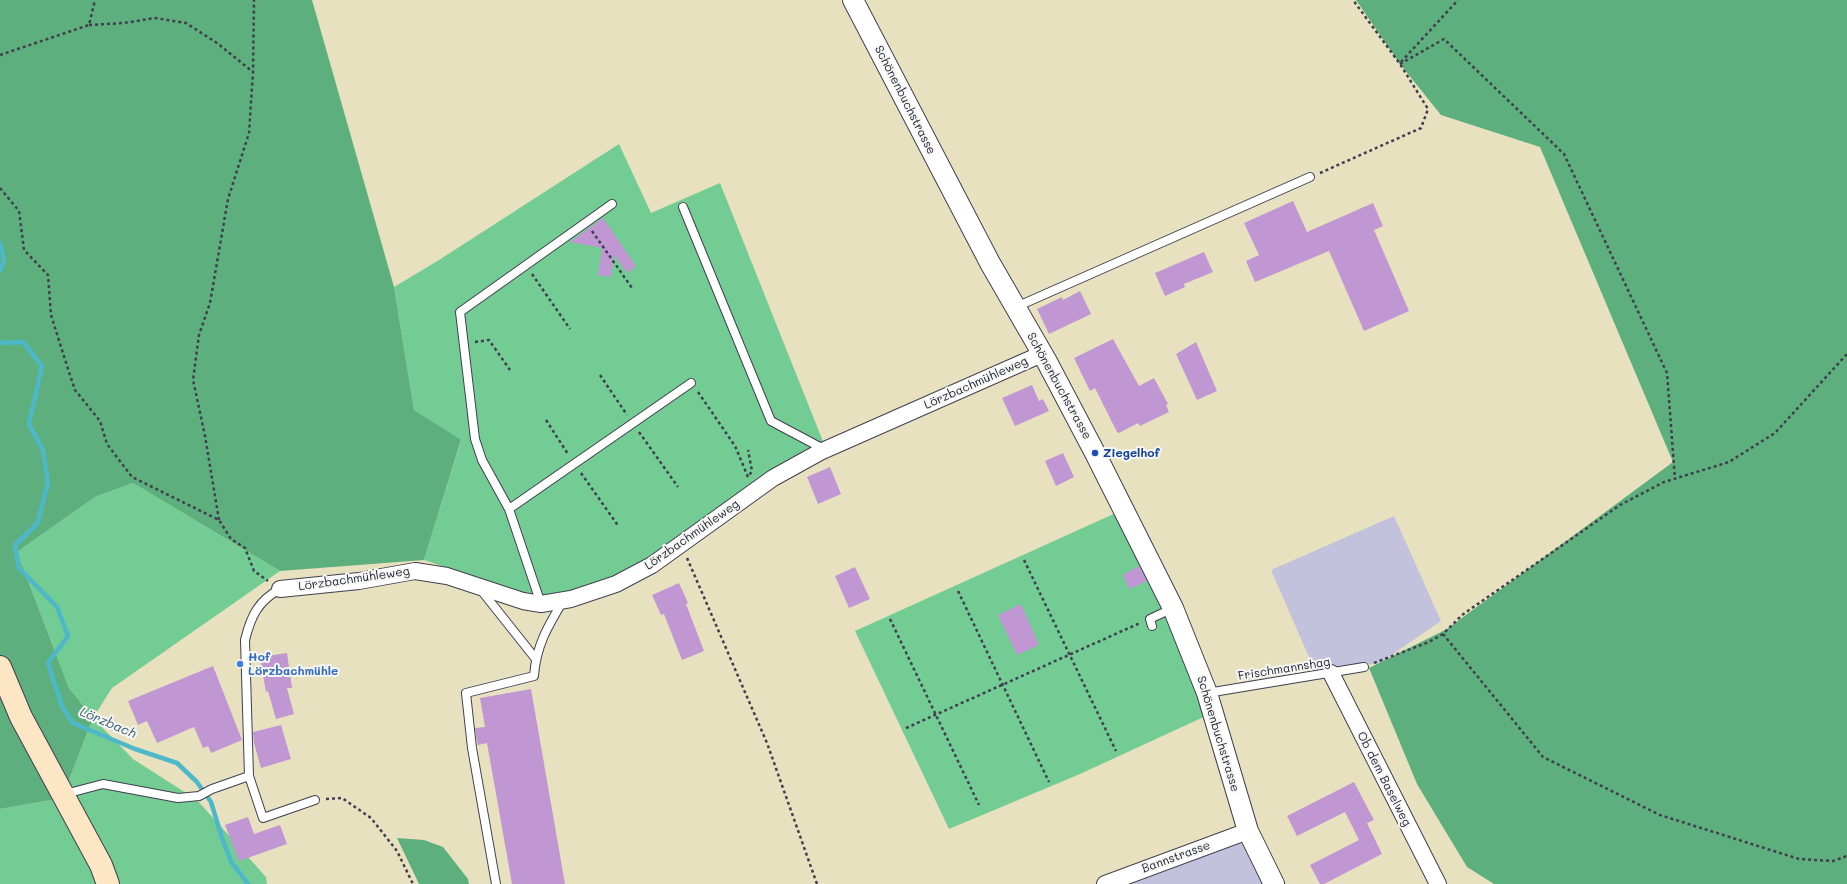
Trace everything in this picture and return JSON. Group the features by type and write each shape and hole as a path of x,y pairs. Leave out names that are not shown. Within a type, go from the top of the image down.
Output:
{"main road":[{"path":"0,667 21,717 64,794 101,865 108,884"}],"street":[{"name":"Schönenbuchstrasse","path":"853,0 990,263 1042,354 1110,482 1173,608 1207,693 1248,831 1274,884"},
{"name":"Lörzbachmühleweg","path":"280,589 359,580 415,571 447,576 523,602 541,604 564,600 616,584 652,565 772,478 820,452 1042,354"},
{"name":"Ob dem Baselweg","path":"1331,674 1438,884"},
{"name":"Bannstrasse","path":"1106,884 1248,831"}],"lane":[{"path":"1016,308 1310,177"},
{"path":"541,604 509,509 482,460 475,439 460,312 612,204"},
{"path":"683,207 772,421 818,446 820,452"},
{"path":"509,509 691,383"},
{"path":"478,586 535,658"},
{"name":"Lörzbachmühleweg","path":"280,589 263,600 249,621 245,640 249,776 262,818 315,800"},
{"path":"496,884 472,748 466,693 534,676 535,658 547,627 564,600"},
{"path":"1151,623 1173,608"},
{"name":"Frischmannshag","path":"1207,693 1331,674 1364,667"},
{"path":"64,794 80,788 103,784 178,798 199,796 212,789 249,776"}],"path":[{"path":"89,25 95,0"},
{"path":"254,0 253,72 249,133 228,199 210,303 198,335 193,380 206,436 219,520 231,539 245,548 254,571 280,589"},
{"path":"1310,177 1421,128 1428,109 1400,64 1353,0"},
{"path":"1400,64 1458,0"},
{"path":"0,55 89,25 124,23 156,18 186,23 253,72"},
{"path":"1400,64 1444,39 1564,154 1667,373 1675,479"},
{"path":"0,188 19,211 24,250 48,275 52,315 70,376 75,390 100,421 107,444 132,477 219,520"},
{"path":"586,222 632,288"},
{"path":"526,265 570,329"},
{"path":"464,344 489,340 510,370"},
{"path":"1364,667 1428,642 1444,634 1462,615 1620,505 1664,482 1729,462 1775,433 1847,354"},
{"path":"691,383 735,446 748,477 752,471 748,450"},
{"path":"681,544 767,743 817,884"},
{"path":"1024,560 1116,751"},
{"path":"958,591 1049,782"},
{"path":"890,619 979,805"},
{"path":"906,728 1070,655 1151,623"},
{"path":"1444,634 1543,757 1660,815 1799,859 1833,861 1847,856"},
{"path":"315,800 342,798 371,818 397,851 413,884"}],"shaded area":[{"path":"1394,516 1441,621 1380,663 1315,671 1271,570"},
{"path":"1253,820 1286,884 1105,884"}],"green space":[{"path":"0,0 312,0 394,287 414,410 461,440 424,560 280,571 133,483 95,497 17,552 69,688 93,718 62,798 0,809"},
{"path":"1356,0 1847,0 1847,884 1494,884 1467,867 1417,784 1369,668 1447,629 1673,462 1540,147 1441,115 1400,64"},
{"path":"619,144 651,213 720,183 826,449 632,572 544,601 424,560 461,441 414,410 394,287 439,260"},
{"path":"133,483 280,571 112,688 93,718 69,688 17,552 95,497"},
{"path":"1118,512 1209,699 1208,715 1080,774 949,829 855,631"},
{"path":"93,718 133,759 197,800 266,877 267,884 0,884 0,809 62,798"},
{"path":"397,838 424,840 443,847 468,879 469,884 419,884"}],"building":[{"path":"1293,201 1307,232 1373,203 1383,226 1374,230 1409,311 1364,331 1329,251 1255,282 1246,261 1259,255 1244,223"},
{"path":"603,218 636,266 627,273 614,255 611,277 598,275 602,248 570,242"},
{"path":"1204,252 1213,272 1184,284 1185,287 1165,296 1155,273"},
{"path":"1080,291 1091,314 1049,334 1037,309 1062,297 1063,300"},
{"path":"1113,339 1139,386 1154,378 1168,404 1166,405 1169,412 1140,426 1138,423 1119,433 1117,432 1095,388 1090,391 1074,358"},
{"path":"1196,342 1217,391 1197,400 1176,354"},
{"path":"1032,385 1039,401 1043,399 1049,411 1015,426 1002,398"},
{"path":"1063,453 1074,477 1056,486 1045,461"},
{"path":"830,467 841,494 818,504 807,477"},
{"path":"1139,566 1147,581 1129,589 1123,575"},
{"path":"855,567 870,599 849,608 835,576"},
{"path":"679,583 688,603 686,604 704,651 682,660 664,614 661,615 652,595"},
{"path":"1021,604 1039,645 1017,655 998,615"},
{"path":"287,653 292,688 287,688 294,714 276,719 268,691 266,692 260,657"},
{"path":"213,666 242,740 211,753 208,746 203,748 194,727 157,743 147,721 138,725 128,701"},
{"path":"531,689 565,884 512,884 487,743 478,745 477,741 475,728 485,727 480,698"},
{"path":"281,725 291,759 261,768 254,743 253,732"},
{"path":"1354,782 1374,820 1367,823 1382,854 1324,884 1320,884 1310,865 1359,840 1345,812 1297,836 1287,816"},
{"path":"248,817 254,834 280,825 287,844 239,861 225,825"}],"waterway":[{"name":"Lörzbach","path":"0,243 4,260 0,271"},
{"name":"Lörzbach","path":"0,343 23,342 42,366 29,424 43,450 48,483 37,524 15,545 19,568 57,607 68,636 48,663 62,706 73,723 135,749 177,763 197,782 211,802 223,841 232,863 248,884"}],"place":[{"name":"Ziegelhof","path":"1095,453"},
{"name":"Hof Lörzbachmühle","path":"240,664"}]}
